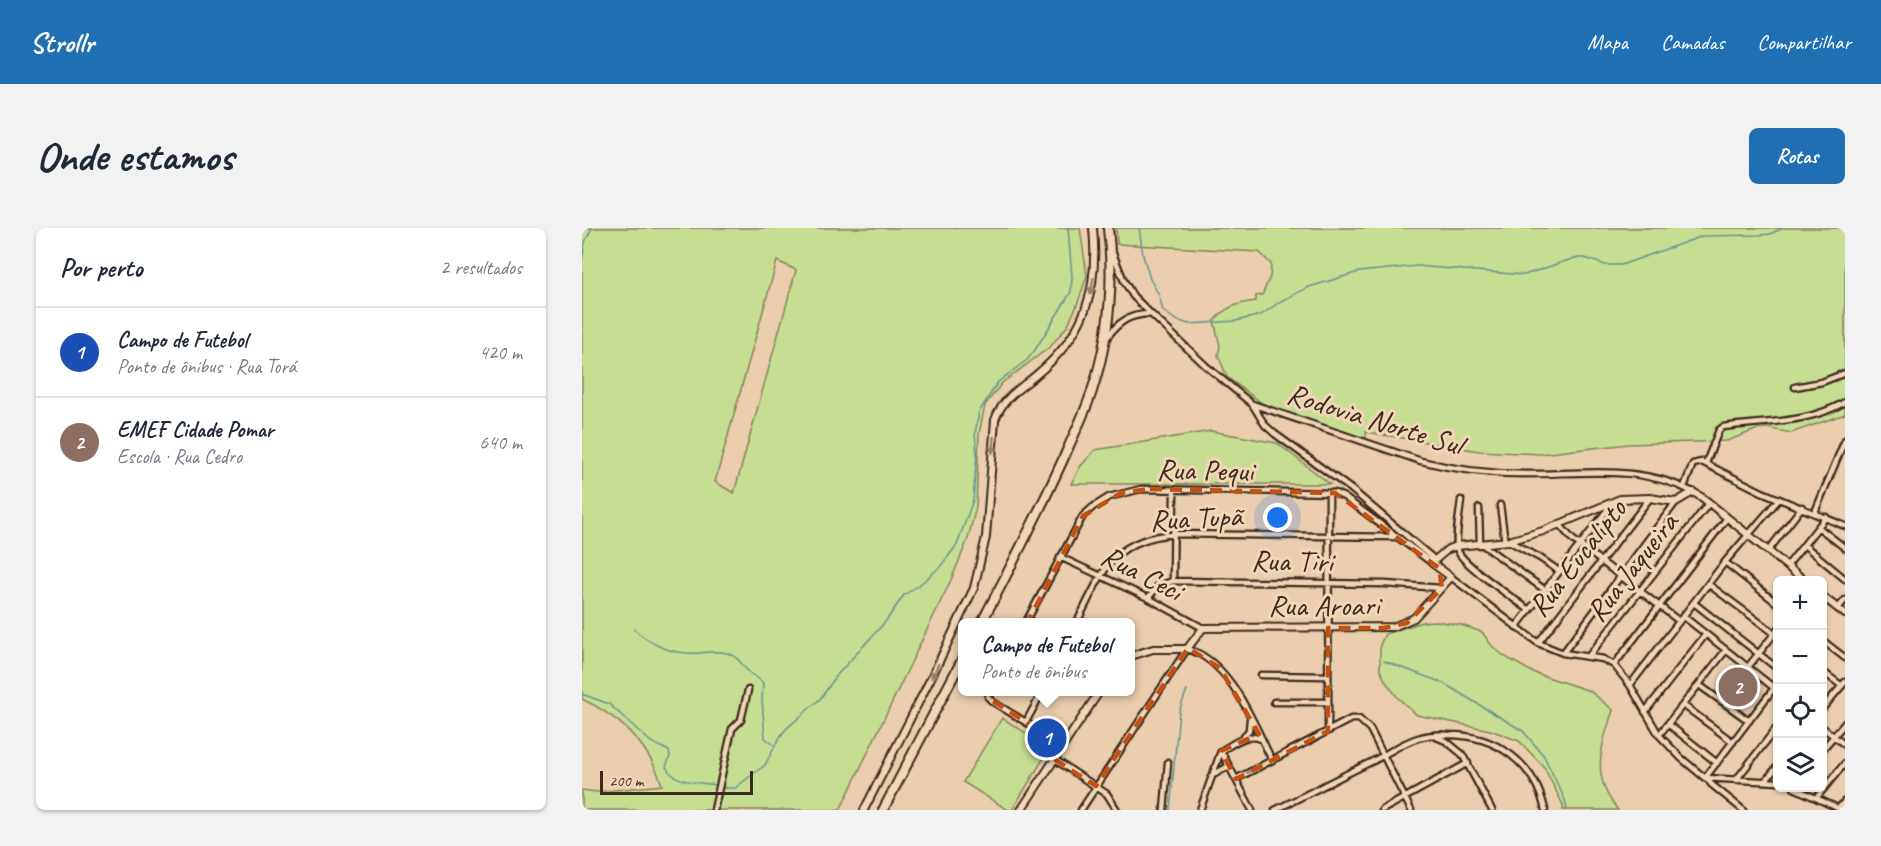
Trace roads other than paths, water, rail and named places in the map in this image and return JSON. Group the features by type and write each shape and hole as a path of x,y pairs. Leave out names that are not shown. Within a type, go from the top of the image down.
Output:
{"main road":[{"path":"983,618 1046,498 1092,392 1104,342 1111,290 1112,251 1108,228"},
{"path":"883,810 958,668"}],"street":[{"path":"960,618 974,588 986,537 995,420 998,410 1008,398 1060,354 1083,318 1091,296 1094,274 1093,228"},
{"name":"Rodovia Norte Sul","path":"1112,251 1124,281 1150,314 1206,366 1252,404 1444,467 1486,473 1622,472 1647,475 1693,492 1799,576"},
{"path":"1104,342 1116,328 1132,316 1150,314"},
{"path":"1795,387 1822,382 1845,373"},
{"path":"1706,463 1719,430 1723,427 1794,421 1824,413 1845,402"},
{"path":"1252,404 1262,421 1275,434 1351,489 1434,561 1449,571 1451,578"},
{"path":"1815,512 1845,440"},
{"path":"1684,488 1694,464 1706,463 1779,499 1845,526"},
{"name":"Rua Pequi","path":"1028,618 1083,516 1101,501 1131,491 1150,489 1329,493 1344,496 1397,537 1434,561"},
{"path":"1148,598 1158,586 1173,581 1174,490"},
{"path":"1563,653 1676,502 1693,492"},
{"path":"1328,731 1329,493"},
{"path":"1434,561 1448,549 1507,541 1559,524 1614,501 1628,498 1650,498 1676,502"},
{"name":"Rua Eucalipto","path":"1538,643 1650,498"},
{"path":"1630,685 1725,562 1779,499"},
{"path":"1461,500 1457,546 1461,557 1530,610"},
{"path":"1516,627 1614,501"},
{"name":"Rua Jaqueira","path":"1588,657 1709,503"},
{"path":"1500,505 1507,541"},
{"path":"1768,551 1802,507"},
{"path":"1479,508 1482,545 1545,590"},
{"path":"1787,566 1826,517"},
{"path":"1614,664 1727,518"},
{"path":"1559,524 1580,545 1679,621"},
{"path":"1818,527 1845,548"},
{"name":"Rua Tupã","path":"1079,618 1115,556 1127,547 1150,538 1174,534 1397,537"},
{"path":"1507,541 1559,571"},
{"path":"1804,545 1845,579"},
{"name":"Rua Ceci","path":"1060,557 1102,575 1203,628"},
{"path":"1434,561 1451,578 1538,643 1563,653 1603,659 1614,664 1630,685 1659,735 1681,758 1743,810"},
{"path":"1725,562 1773,600"},
{"path":"1439,568 1442,588"},
{"name":"Rua Aroari","path":"1203,628 1384,628 1400,625 1414,618 1451,578"},
{"name":"Rua Tiri","path":"1173,581 1385,584 1442,588"},
{"path":"1708,584 1773,631"},
{"path":"1827,600 1845,614"},
{"path":"1838,608 1845,600"},
{"path":"1694,603 1773,665"},
{"path":"1683,616 1773,687"},
{"path":"864,810 958,622"},
{"path":"1081,810 1203,628"},
{"path":"1645,712 1706,634"},
{"path":"1748,667 1773,636"},
{"path":"1827,644 1845,658"},
{"path":"1135,655 1153,649 1187,649 1203,655 1220,668 1250,716 1272,760"},
{"path":"1659,735 1726,650"},
{"path":"1827,674 1844,684 1827,702"},
{"path":"1261,675 1328,676"},
{"path":"1699,685 1749,722"},
{"path":"714,810 732,729 741,720 748,690"},
{"path":"1706,778 1773,693"},
{"path":"988,696 993,702 1063,745"},
{"path":"1026,722 1040,696"},
{"path":"1022,810 1096,696"},
{"path":"1274,702 1327,702"},
{"path":"1683,705 1733,742"},
{"path":"1242,739 1249,730 1250,716"},
{"path":"1236,779 1351,719 1359,719 1367,724 1411,810"},
{"path":"1827,744 1845,723"},
{"path":"1668,724 1717,763"},
{"path":"1827,731 1845,745"},
{"path":"1736,780 1773,732"},
{"path":"1432,735 1462,754 1491,808 1484,810"},
{"path":"1275,810 1407,743 1432,735 1475,737 1503,748 1515,757 1535,783 1545,810"},
{"path":"1200,810 1221,751 1242,739 1255,736 1261,739"},
{"path":"1221,751 1252,810"},
{"path":"1054,759 1096,786 1110,798 1117,810"},
{"path":"1164,810 1168,762"},
{"path":"1382,810 1468,763"},
{"path":"1817,797 1845,763"},
{"path":"1211,776 1229,766"},
{"path":"1766,780 1773,772"},
{"path":"1706,778 1773,781"},
{"path":"1804,792 1841,809 1845,801"}],"waterway":[{"path":"582,262 585,242 592,228"},
{"path":"723,788 735,788 765,765 785,730 820,699 837,675 886,621 904,595 940,567 957,545 973,500 977,453 975,434 979,412 998,382 1027,360 1035,350 1071,292 1068,228"},
{"path":"1139,228 1143,255 1163,311 1176,320 1189,324 1236,321 1261,315 1281,301 1309,287 1359,272 1417,266 1524,275 1575,258 1585,258 1605,265 1621,265 1703,236 1760,235 1770,234 1783,228"},
{"path":"634,629 656,645 672,651 720,652 737,658 750,673 763,683 765,738 774,745"},
{"path":"1384,661 1443,683 1523,731 1544,756 1565,800 1567,810"},
{"path":"1170,810 1179,711 1187,690"},
{"path":"582,694 609,704 651,742 669,751 670,756 666,767 675,777 716,785"}],"place":[{"name":"EMEF Cidade Pomar","path":"1738,687"},
{"name":"Campo de Futebol","path":"1047,738"}]}
